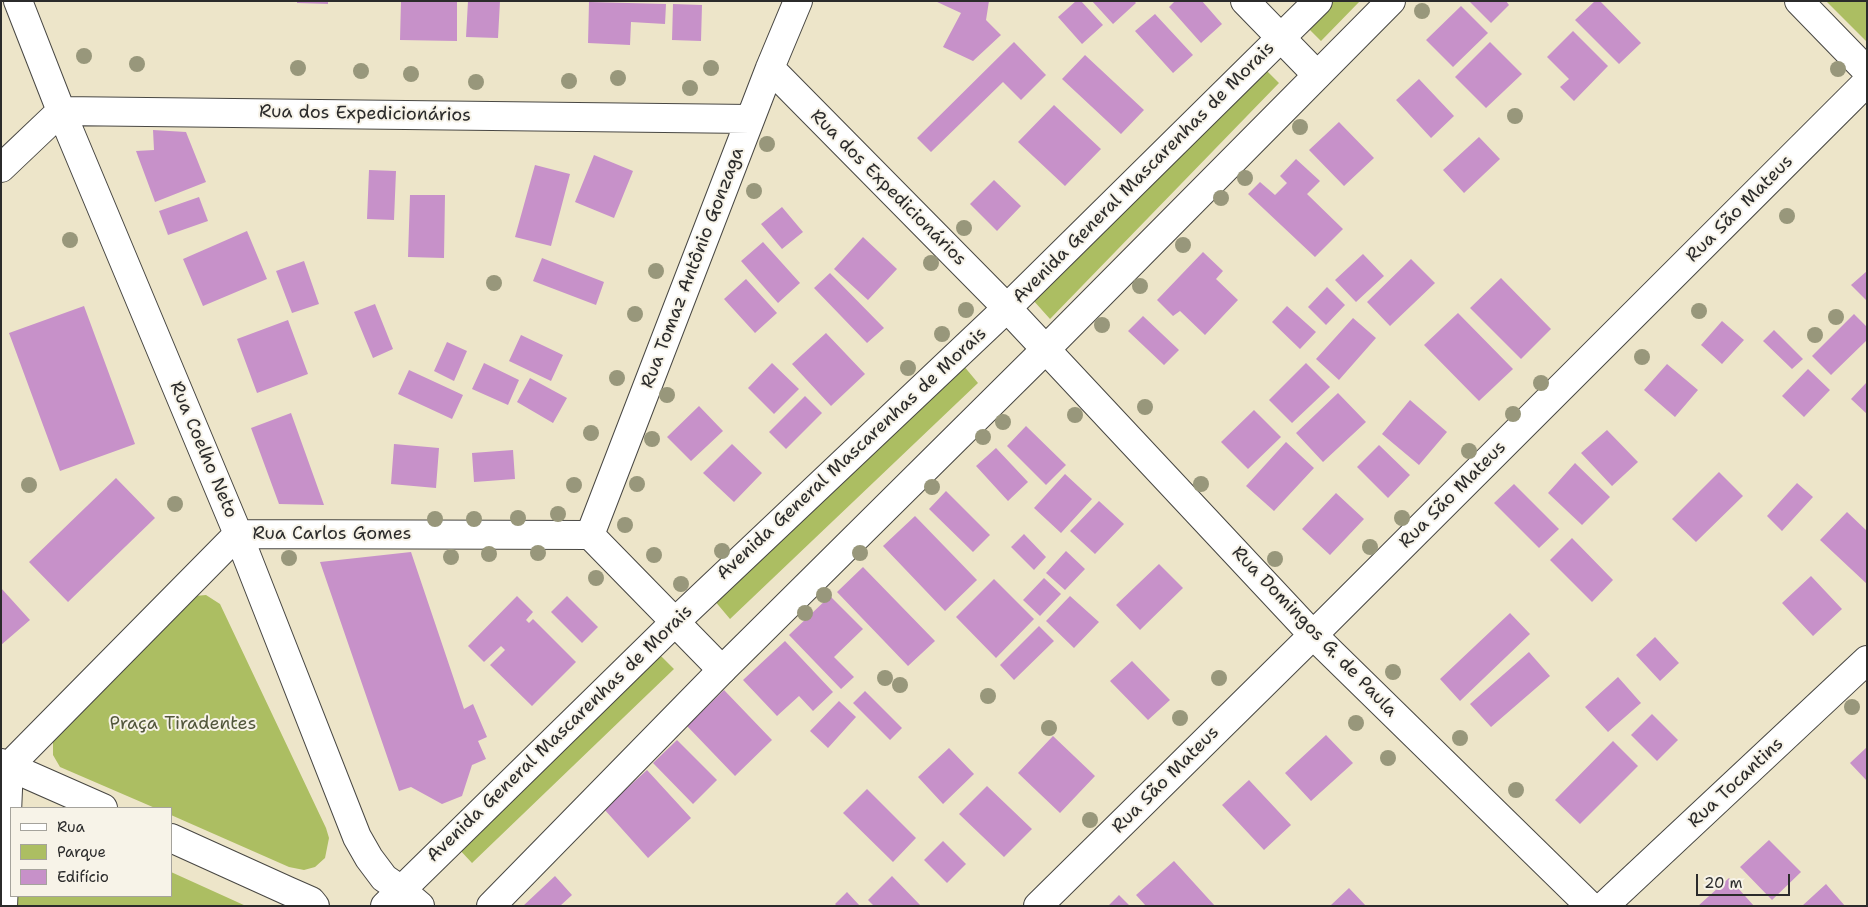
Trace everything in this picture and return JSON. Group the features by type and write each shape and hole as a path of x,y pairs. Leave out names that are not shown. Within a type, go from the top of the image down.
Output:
{"street":[{"name":"Rua Coelho Neto","path":"18,1 61,111 238,534 358,836 369,858 402,900"},
{"name":"Rua Tomaz Antônio Gonzaga","path":"590,535 750,119 798,1"},
{"path":"1245,1 1317,75"},
{"name":"Avenida General Mascarenhas de Morais","path":"402,900 675,622 1007,308 1318,1"},
{"path":"491,906 722,670 1046,349 1391,1"},
{"path":"1799,1 1867,71"},
{"name":"Rua dos Expedicionários","path":"770,68 1046,349"},
{"name":"Rua São Mateus","path":"1038,906 1313,635 1867,82"},
{"name":"Rua dos Expedicionários","path":"61,111 750,119"},
{"path":"1,168 61,111"},
{"name":"Rua Domingos G. de Paula","path":"1046,349 1313,635 1590,906"},
{"name":"Rua Carlos Gomes","path":"5,764 238,534 590,535"},
{"path":"590,535 722,670"},
{"name":"Rua Tocantins","path":"1604,906 1867,660"},
{"path":"3,906 5,764 101,807"},
{"path":"172,838 296,894 310,901 314,906"}],"green space":[{"path":"1331,1 1360,1 1321,41 1306,26"},
{"path":"1826,1 1867,1 1867,42"},
{"path":"1264,68 1279,83 1050,319 1033,300"},
{"path":"963,365 978,383 730,619 714,600"},
{"name":"Praça Tiradentes","path":"206,595 220,604 326,828 329,838 325,858 315,867 304,870 289,867 172,815 172,807 153,807 60,767 53,755 53,742 60,724 195,596"},
{"path":"660,655 674,669 472,863 458,848"},
{"path":"172,872 246,906 14,906 14,897 172,897"}],"building":[{"path":"297,1 328,1 328,4 297,3"},
{"path":"401,1 457,1 457,41 400,40"},
{"path":"468,1 500,1 498,38 466,37"},
{"path":"935,1 989,1 986,20 1001,35 973,61 943,47 961,13"},
{"path":"1076,1 1081,1 1103,25 1082,44 1058,17"},
{"path":"1092,1 1134,1 1136,3 1113,24"},
{"path":"1175,1 1202,1 1222,24 1201,43 1169,7"},
{"path":"1469,1 1506,1 1509,5 1491,23"},
{"path":"1595,1 1600,1 1641,43 1619,64 1575,20"},
{"path":"589,2 666,4 665,24 631,22 630,45 588,43"},
{"path":"673,4 702,5 701,41 672,40"},
{"path":"1461,6 1488,33 1453,67 1426,40"},
{"path":"1155,14 1193,55 1173,73 1135,31"},
{"path":"1573,31 1608,66 1574,101 1560,87 1569,79 1547,57"},
{"path":"1014,42 1046,75 1021,100 1003,82 931,152 917,138"},
{"path":"1490,42 1522,74 1486,108 1455,77"},
{"path":"1085,55 1144,110 1121,134 1062,79"},
{"path":"1419,79 1454,116 1431,138 1396,100"},
{"path":"1054,105 1101,149 1065,186 1018,142"},
{"path":"1339,122 1374,158 1344,186 1309,150"},
{"path":"153,130 186,132 206,182 155,202 136,151 154,150"},
{"path":"1479,137 1500,159 1464,193 1443,170"},
{"path":"594,155 633,171 614,218 575,202"},
{"path":"1296,159 1320,181 1307,194 1343,229 1315,257 1248,194 1260,182 1275,195 1287,183 1280,176"},
{"path":"535,165 570,174 551,246 515,237"},
{"path":"369,170 396,171 394,220 367,219"},
{"path":"994,180 1021,206 997,231 970,204"},
{"path":"410,195 445,195 444,258 408,257"},
{"path":"199,197 208,221 168,235 159,211"},
{"path":"782,207 803,232 782,249 761,224"},
{"path":"247,231 267,279 203,306 183,259"},
{"path":"863,237 897,269 868,300 834,269"},
{"path":"763,242 800,283 778,303 741,261"},
{"path":"1203,252 1223,271 1216,279 1238,300 1205,335 1180,311 1173,316 1157,300"},
{"path":"1363,254 1384,276 1356,302 1335,280"},
{"path":"542,258 604,282 596,305 533,281"},
{"path":"1411,259 1435,283 1390,326 1367,302"},
{"path":"304,261 319,304 292,313 276,271"},
{"path":"1867,271 1867,301 1851,285"},
{"path":"830,273 884,328 867,343 814,288"},
{"path":"1501,278 1551,329 1521,359 1470,308"},
{"path":"746,279 777,313 755,333 724,299"},
{"path":"1327,287 1345,305 1326,325 1308,307"},
{"path":"375,304 393,349 373,358 354,312"},
{"path":"84,306 135,444 60,471 9,333"},
{"path":"1287,306 1316,332 1300,349 1272,322"},
{"path":"1458,313 1513,369 1479,401 1424,345"},
{"path":"1854,314 1867,327 1867,340 1831,375 1812,356"},
{"path":"1143,316 1179,350 1164,365 1128,331"},
{"path":"1353,318 1376,338 1339,380 1316,359"},
{"path":"288,320 308,374 257,393 237,339"},
{"path":"1722,321 1744,340 1722,364 1701,345"},
{"path":"1774,330 1803,359 1792,369 1763,341"},
{"path":"826,333 865,374 831,406 792,364"},
{"path":"521,335 563,355 551,381 509,361"},
{"path":"447,342 467,351 454,381 434,371"},
{"path":"484,363 519,380 508,405 472,389"},
{"path":"772,363 799,389 774,414 748,388"},
{"path":"1306,363 1330,387 1292,423 1269,400"},
{"path":"1667,364 1698,390 1675,417 1644,390"},
{"path":"1808,369 1830,390 1804,417 1782,396"},
{"path":"409,370 463,395 452,419 398,394"},
{"path":"530,378 567,398 553,423 517,402"},
{"path":"1867,382 1867,414 1851,399"},
{"path":"1338,393 1366,422 1323,462 1296,433"},
{"path":"805,396 822,413 786,449 769,432"},
{"path":"1410,400 1447,432 1419,465 1382,434"},
{"path":"699,406 723,431 691,461 667,437"},
{"path":"1254,410 1281,437 1248,469 1221,442"},
{"path":"291,413 324,505 279,504 251,428"},
{"path":"1026,426 1066,465 1046,485 1007,446"},
{"path":"1607,430 1638,462 1612,486 1581,453"},
{"path":"1286,442 1314,468 1274,511 1246,486"},
{"path":"394,444 439,448 436,488 391,484"},
{"path":"732,444 762,473 734,502 703,473"},
{"path":"1379,445 1410,475 1388,498 1357,467"},
{"path":"996,448 1028,482 1008,501 976,466"},
{"path":"513,450 515,479 474,482 472,453"},
{"path":"1575,463 1610,497 1582,525 1548,493"},
{"path":"1719,472 1743,496 1696,542 1672,519"},
{"path":"1065,474 1092,499 1061,533 1034,508"},
{"path":"116,478 155,518 68,602 29,562"},
{"path":"1797,483 1813,497 1782,531 1767,516"},
{"path":"1514,484 1559,529 1539,548 1494,503"},
{"path":"946,491 990,535 973,552 929,509"},
{"path":"1336,493 1364,519 1330,555 1302,529"},
{"path":"1099,501 1124,524 1095,554 1070,531"},
{"path":"1847,512 1867,531 1867,584 1820,540"},
{"path":"915,516 977,580 945,611 883,546"},
{"path":"1024,534 1046,557 1034,570 1011,547"},
{"path":"1572,538 1613,580 1592,602 1550,560"},
{"path":"1066,551 1085,569 1065,590 1046,573"},
{"path":"411,552 464,709 473,704 487,737 478,741 486,759 472,765 462,796 442,804 411,787 399,791 320,562"},
{"path":"1159,564 1183,588 1140,630 1116,605"},
{"path":"863,567 935,641 908,666 837,592"},
{"path":"1811,576 1842,609 1813,636 1782,603"},
{"path":"1044,578 1061,594 1040,616 1023,600"},
{"path":"994,579 1034,619 996,658 956,617"},
{"path":"1,588 30,620 1,645"},
{"path":"517,596 533,612 526,620 529,623 533,619 576,662 532,706 490,665 505,650 501,646 484,662 468,646"},
{"path":"567,596 598,627 582,643 551,612"},
{"path":"830,596 863,629 834,657 854,677 841,689 789,635"},
{"path":"1070,596 1099,622 1074,648 1046,621"},
{"path":"1510,613 1530,634 1460,701 1440,679"},
{"path":"1039,626 1054,641 1014,680 1000,665"},
{"path":"1655,637 1679,663 1660,681 1636,655"},
{"path":"785,641 833,692 813,711 799,696 777,716 743,680"},
{"path":"1529,652 1550,676 1491,727 1470,704"},
{"path":"1132,661 1170,700 1148,720 1110,681"},
{"path":"1618,677 1641,703 1608,732 1585,707"},
{"path":"724,690 772,740 735,776 687,726"},
{"path":"865,691 902,728 890,740 853,703"},
{"path":"839,701 856,717 828,748 810,731"},
{"path":"1652,714 1678,740 1657,761 1631,735"},
{"path":"1326,735 1353,763 1311,801 1285,773"},
{"path":"1053,736 1095,776 1060,813 1018,773"},
{"path":"677,740 717,780 693,804 653,763"},
{"path":"1613,741 1638,766 1580,824 1555,800"},
{"path":"1867,747 1867,781 1850,763"},
{"path":"949,748 974,774 943,804 918,777"},
{"path":"647,770 691,818 648,858 604,809"},
{"path":"1249,780 1291,825 1264,850 1222,805"},
{"path":"987,786 1032,829 1004,857 959,814"},
{"path":"867,789 916,838 893,862 843,813"},
{"path":"1769,840 1801,872 1772,900 1740,867"},
{"path":"943,841 966,864 947,883 924,860"},
{"path":"1174,861 1215,906 1146,906 1136,895"},
{"path":"555,876 572,895 560,906 523,906"},
{"path":"892,876 921,906 874,906 868,900"},
{"path":"1729,878 1754,906 1698,906"},
{"path":"1826,884 1845,906 1802,906"},
{"path":"1349,888 1366,906 1330,906"},
{"path":"847,892 860,906 837,906 835,904"},
{"path":"1119,895 1130,906 1108,906"}]}
